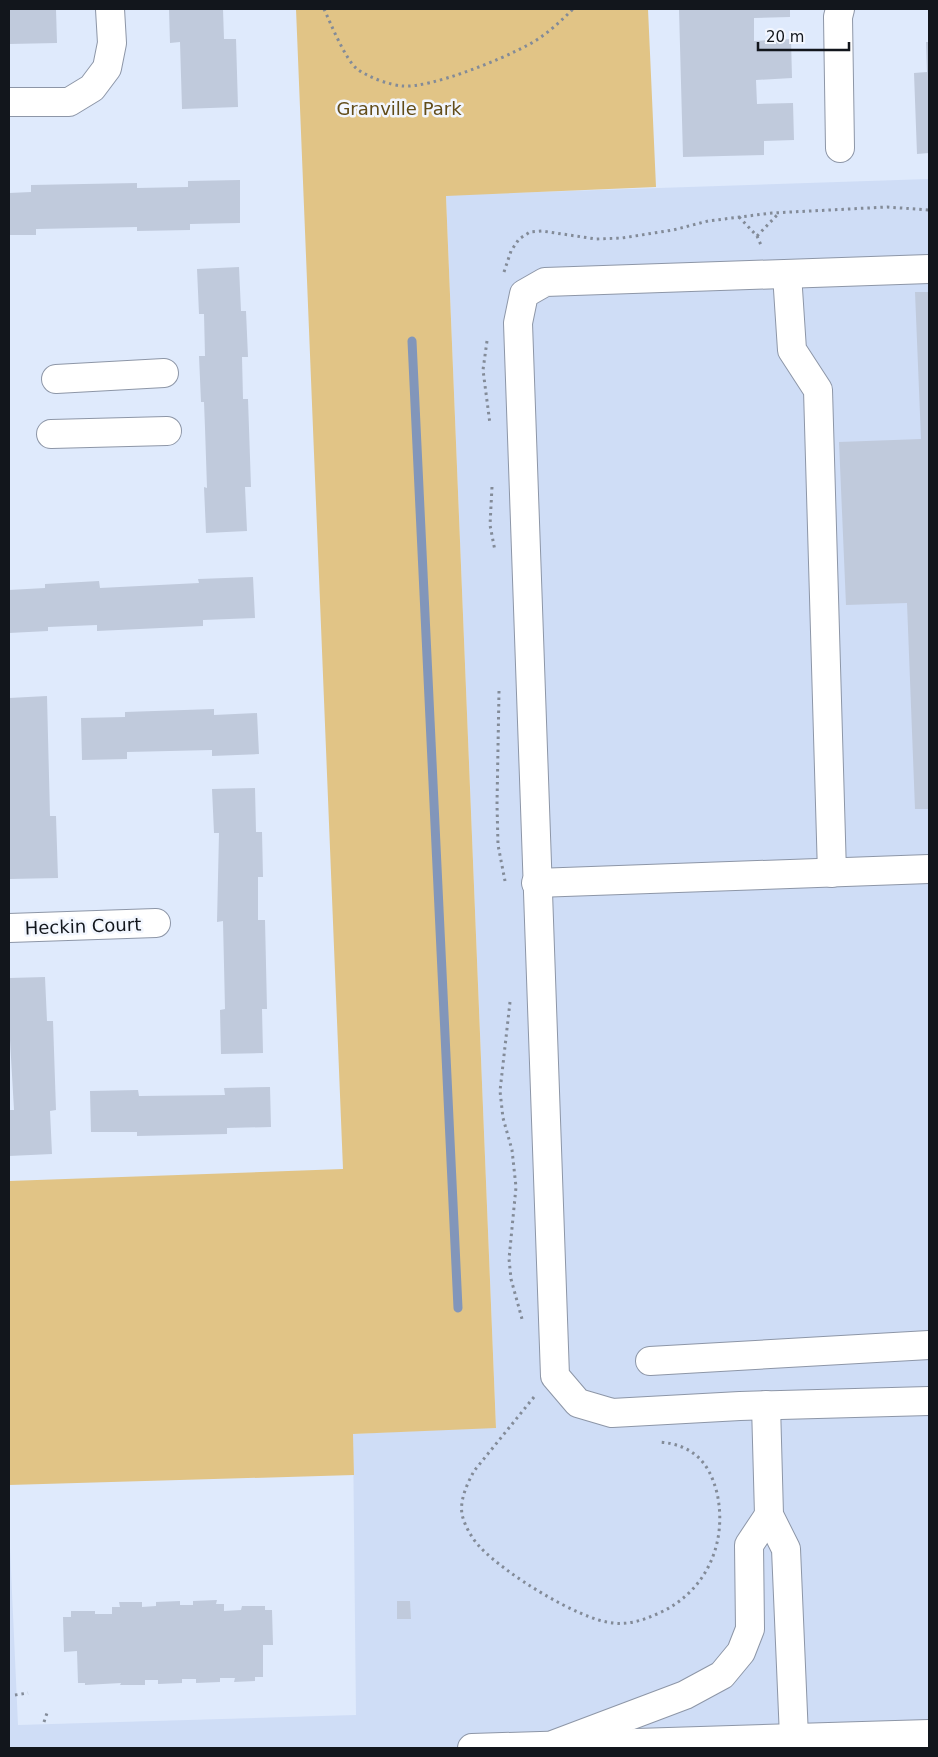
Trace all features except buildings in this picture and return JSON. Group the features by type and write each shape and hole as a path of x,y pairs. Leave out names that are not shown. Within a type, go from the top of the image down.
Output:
{"main road":[{"path":"9,102 69,102 92,88 107,68 112,43 110,9"},
{"path":"840,9 838,17 840,148"},
{"path":"929,269 544,282 524,294 518,323 536,883 555,1376 578,1403 612,1413 766,1405 929,1401"},
{"path":"787,274 792,350 818,390 832,873"},
{"path":"56,378 164,373"},
{"path":"51,434 167,431"},
{"path":"536,883 929,869"},
{"name":"Heckin Court","path":"9,928 156,923"},
{"path":"650,1361 929,1345"},
{"path":"766,1405 769,1515 786,1549 794,1737"},
{"path":"550,1745 685,1695 722,1675 741,1652 750,1629 748,1545 769,1515"},
{"path":"472,1748 794,1737 832,1742 929,1734"}],"path":[{"path":"324,9 340,42 356,68 378,80 404,86 437,81 526,46 558,25 573,9"},
{"path":"758,236 779,212"},
{"path":"739,216 758,236 764,250"},
{"path":"539,1404 534,1397 474,1471 467,1484 462,1516 479,1547 494,1559 566,1608 594,1619 614,1624 632,1623 664,1611 682,1600 695,1588 708,1571 716,1551 720,1510 716,1488 707,1469 695,1452 678,1444 656,1442"},
{"path":"15,1695 28,1693"},
{"path":"44,1722 48,1710"}],"shaded area":[{"path":"929,179 929,1748 9,1748 9,1526 18,1725 356,1715 353,1434 496,1427 446,195"}],"green space":[{"name":"Granville Park","path":"296,9 648,9 656,187 446,196 496,1428 353,1434 354,1475 9,1485 9,1181 343,1169"}],"waterway":[{"path":"412,341 458,1308"}]}
